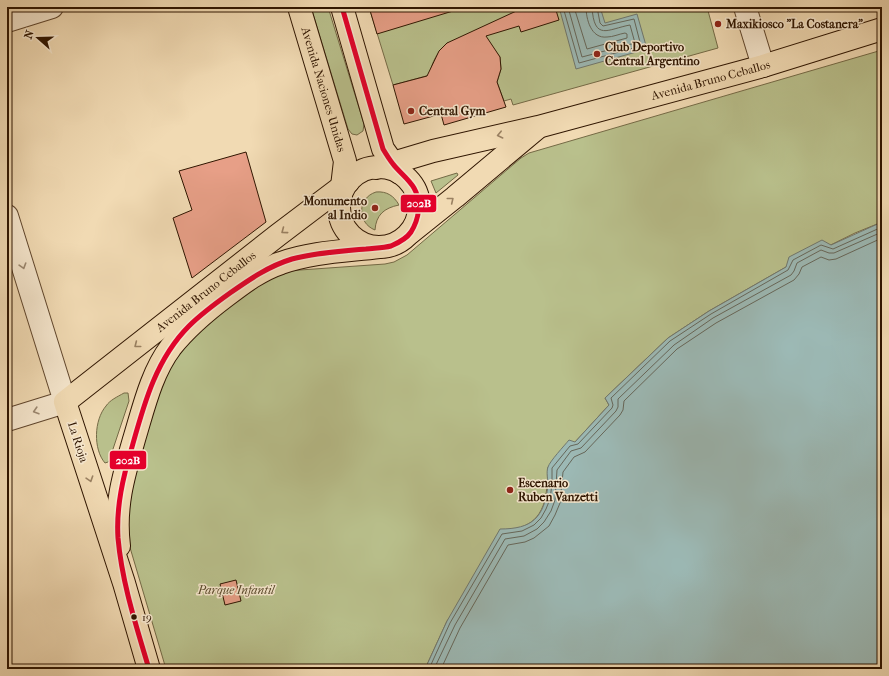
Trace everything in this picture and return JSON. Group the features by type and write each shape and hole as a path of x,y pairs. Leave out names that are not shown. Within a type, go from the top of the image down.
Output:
{"main road":[{"name":"Avenida Naciones Unidas","path":"299,7 345,161 344,188"},
{"path":"342,7 383,149 390,168 411,184 419,206 415,225 410,233 401,241 390,246 379,248 369,246 359,242 348,232 340,218 339,207 344,188 356,175 366,170 390,168"},
{"name":"Avenida Bruno Ceballos","path":"390,168 433,151 538,127 763,66 882,29"},
{"name":"Avenida Bruno Ceballos","path":"410,233 538,127"},
{"name":"Avenida Bruno Ceballos","path":"65,402 344,188"},
{"name":"Avenida Bruno Ceballos","path":"124,583 118,537 118,508 125,471 150,388 162,362 171,348 188,327 209,308 252,277 266,270 293,259 336,252 379,248"},
{"name":"La Rioja","path":"65,402 124,583 149,669"}],"street":[{"path":"7,20 52,7"},
{"path":"745,7 763,66"},
{"name":"La Rioja","path":"7,216 65,402"},
{"path":"7,420 65,402"}],"green space":[{"path":"311,7 328,7 364,124 363,131 357,135 352,134 348,129"},
{"name":"Club Deportivo Central Argentino","path":"369,7 707,7 718,48 513,105 511,99 504,101 497,82 501,69 500,57 490,45 447,43 436,58 430,75 393,85"},
{"name":"Parque Infantil","path":"882,50 882,222 855,233 786,267 709,311 668,338 605,398 609,405 575,442 548,467 546,497 539,513 534,520 515,529 447,621 425,669 166,669 126,534 125,506 156,400 173,354 243,290 286,271 385,264 394,262 407,255 521,158 529,153"},
{"path":"457,173 458,175 436,193 431,181"},
{"path":"376,192 384,192 390,195 399,205 385,210 379,216 375,230 369,227 365,222 362,216 362,211 365,199"},
{"path":"124,393 128,393 129,401 109,461 105,463 98,450 96,434 97,426 102,412 108,404"}],"water":[{"path":"559,7 600,7 605,23 637,14 647,49 576,69"},
{"path":"882,222 882,669 425,669 447,621 500,529 520,527 528,524 539,514 546,497 548,486 547,471 549,464 569,440 575,442 609,405 605,398 668,338 709,311 786,267 789,257 822,240 831,245"}],"building":[{"path":"369,7 452,7 453,11 377,34"},
{"path":"525,7 555,7 559,20 521,32 519,26 486,36 500,57 501,69 497,82 506,107 444,125 441,114 404,124 393,85 427,76 439,51 447,43"},
{"path":"246,152 266,222 192,278 173,218 192,210 179,171"},
{"path":"236,580 241,601 225,605 220,584"}],"transit line":[{"name":"202B","path":"149,669 130,604 123,571 118,538 118,515 123,481 141,415 153,383 168,353 189,326 204,313 237,288 268,269 292,259 310,255 391,246 399,242 411,232 418,216 419,205 414,188 393,164 383,149 342,7"}],"place":[{"name":"Maxikiosco \"La Costanera\"","path":"718,24"},
{"name":"Club Deportivo Central Argentino","path":"597,54"},
{"name":"Central Gym","path":"411,111"},
{"name":"Monumento al Indio","path":"375,208"},
{"name":"Escenario Ruben Vanzetti","path":"510,490"},
{"name":"19","path":"134,617"}]}
